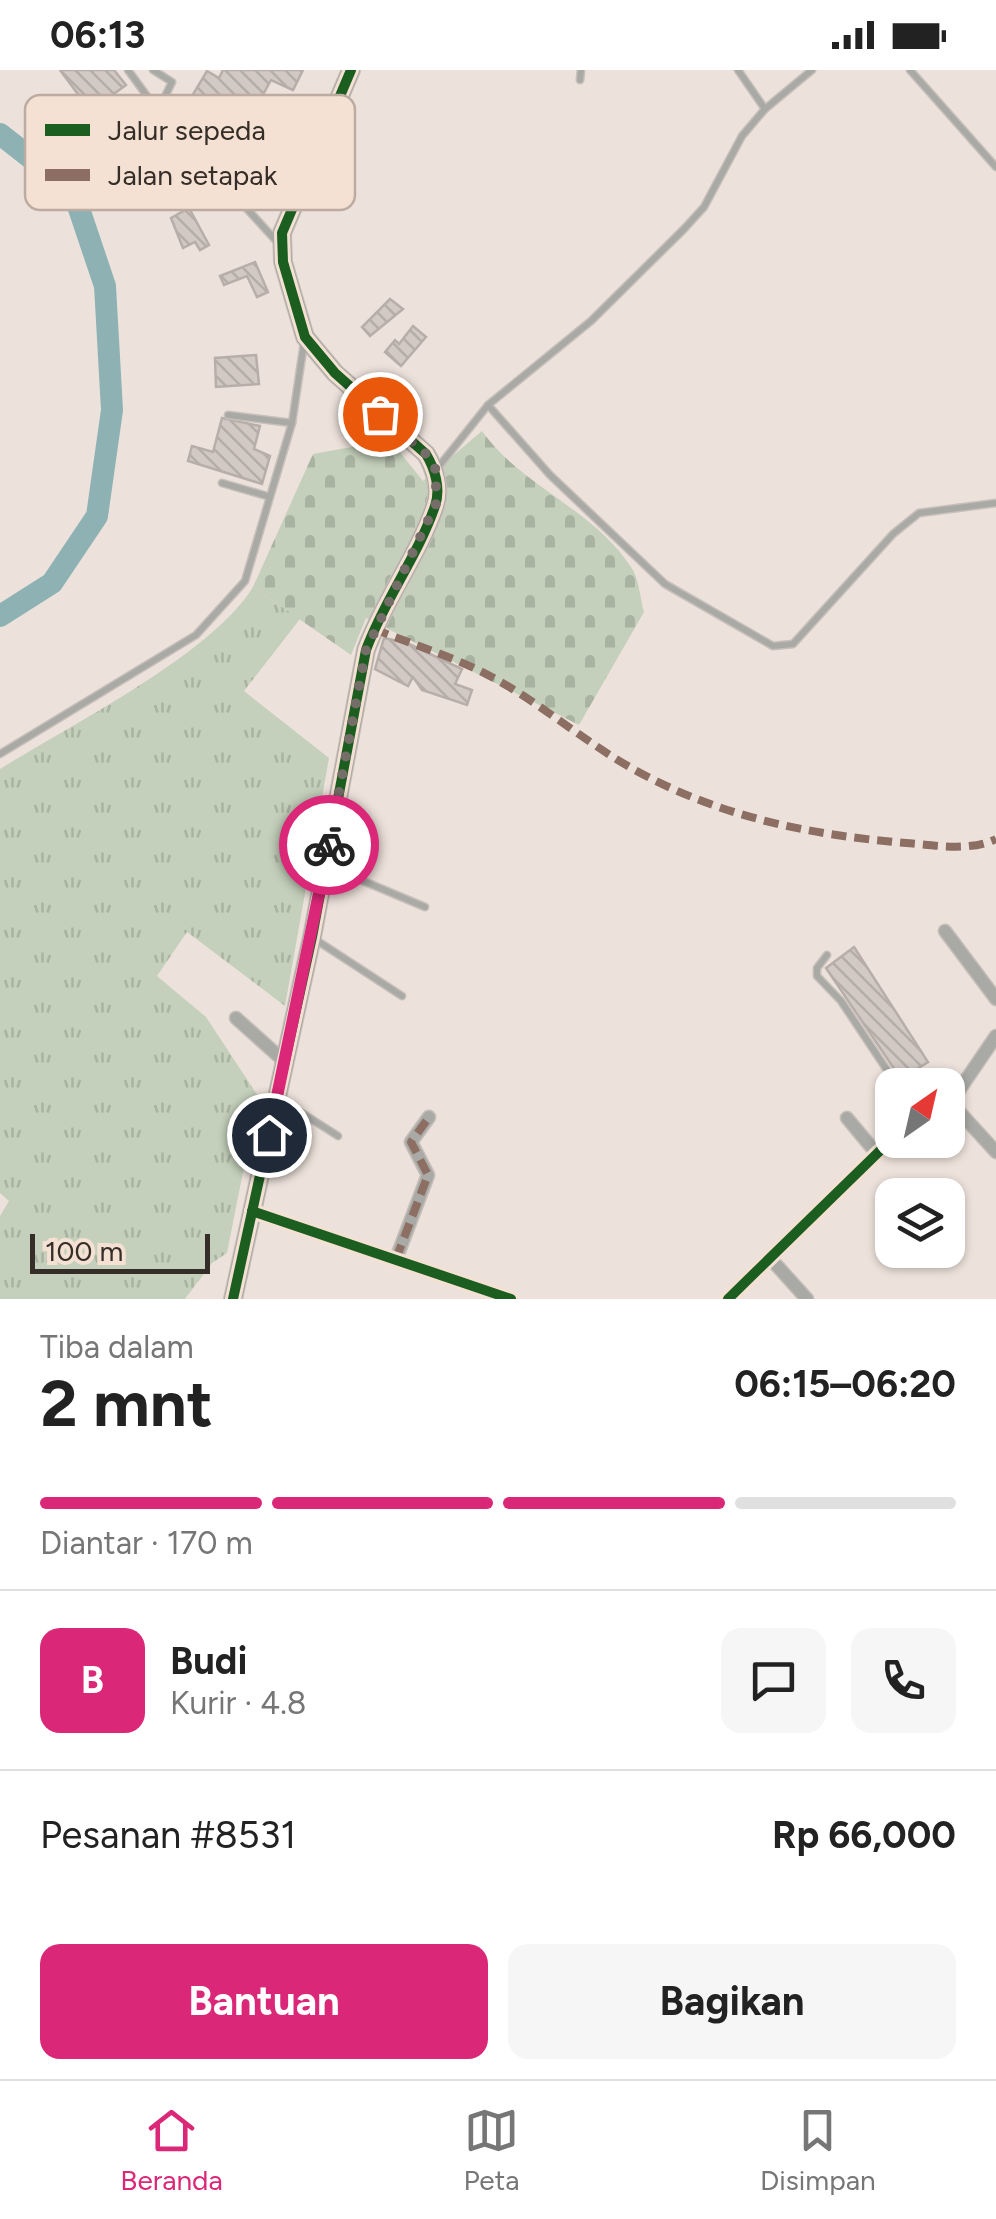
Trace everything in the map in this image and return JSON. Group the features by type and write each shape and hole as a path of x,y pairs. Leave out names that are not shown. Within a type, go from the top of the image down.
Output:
{"street":[{"path":"341,95 351,70"},
{"path":"233,1299 312,937 366,650 436,504 436,470 426,454 335,373 304,337 280,245 294,210"},
{"path":"945,931 996,999"},
{"path":"236,1018 285,1062"},
{"path":"996,1036 953,1099 954,1106 996,1152"},
{"path":"396,1260 428,1174 411,1142 429,1117"},
{"path":"848,1118 875,1152"},
{"path":"728,1299 875,1156"},
{"path":"252,1211 510,1299"},
{"path":"770,1258 808,1299"}],"lane":[{"path":"128,70 146,95"},
{"path":"154,70 172,82 166,95"},
{"path":"580,80 581,70"},
{"path":"738,70 766,109"},
{"path":"436,470 488,405 591,321 704,208 742,136 766,109 812,70"},
{"path":"910,70 996,167"},
{"path":"248,210 280,245"},
{"path":"0,754 196,635 224,609 245,581 267,496 292,423 304,337"},
{"path":"488,405 550,475 665,584 774,646 793,644 894,534 920,513 996,502"},
{"path":"228,414 292,423"},
{"path":"222,483 267,496"},
{"path":"326,865 426,907"},
{"path":"312,937 402,996"},
{"path":"827,956 817,968 817,976 841,1002 886,1068"},
{"path":"277,1098 338,1136"}],"green space":[{"path":"482,431 516,467 615,546 636,577 644,612 579,725 366,618 351,655 253,587 313,454 390,440 423,481"},
{"path":"253,587 300,619 244,691 329,758 285,1006 187,932 157,976 206,1017 258,1096 227,1253 212,1263 185,1299 0,1299 0,1216 9,1201 0,1193 0,769 174,662 206,638"}],"building":[{"path":"60,70 114,70 126,85 112,95 79,95"},
{"path":"223,70 303,70 293,90 271,80 263,95 193,95 207,71 219,78"},
{"path":"190,210 209,245 200,250 195,242 183,248 171,218"},
{"path":"255,262 268,292 257,297 247,276 224,285 220,276"},
{"path":"390,299 403,309 370,336 362,327"},
{"path":"413,326 426,337 401,366 385,352 395,340 399,344"},
{"path":"256,355 259,384 216,387 215,358"},
{"path":"222,418 260,426 254,449 270,456 262,484 188,461 192,446 213,452"},
{"path":"384,638 407,643 462,669 455,684 472,690 467,705 422,690 413,677 408,686 375,669"},
{"path":"854,947 928,1062 918,1068 894,1068 826,968"}],"waterway":[{"path":"0,134 25,154"},
{"path":"0,616 52,583 97,516 112,410 105,286 79,210"}],"marked path":[{"path":"374,629 474,668 516,691 635,770 733,812 800,829 870,839 952,847 996,839"},
{"path":"396,1259 428,1175 411,1142 429,1117"}],"cycle path":[{"path":"340,95 351,70"},
{"path":"233,1299 312,937 366,650 428,524 437,493 426,454 335,373 305,337 283,262 282,233 292,210"},
{"path":"728,1299 875,1156"},
{"path":"252,1211 511,1299"}],"way so far":[{"path":"329,845 366,650 378,617 436,504 436,470 426,454 380,414"}],"route":[{"path":"269,1135 329,845"}]}
